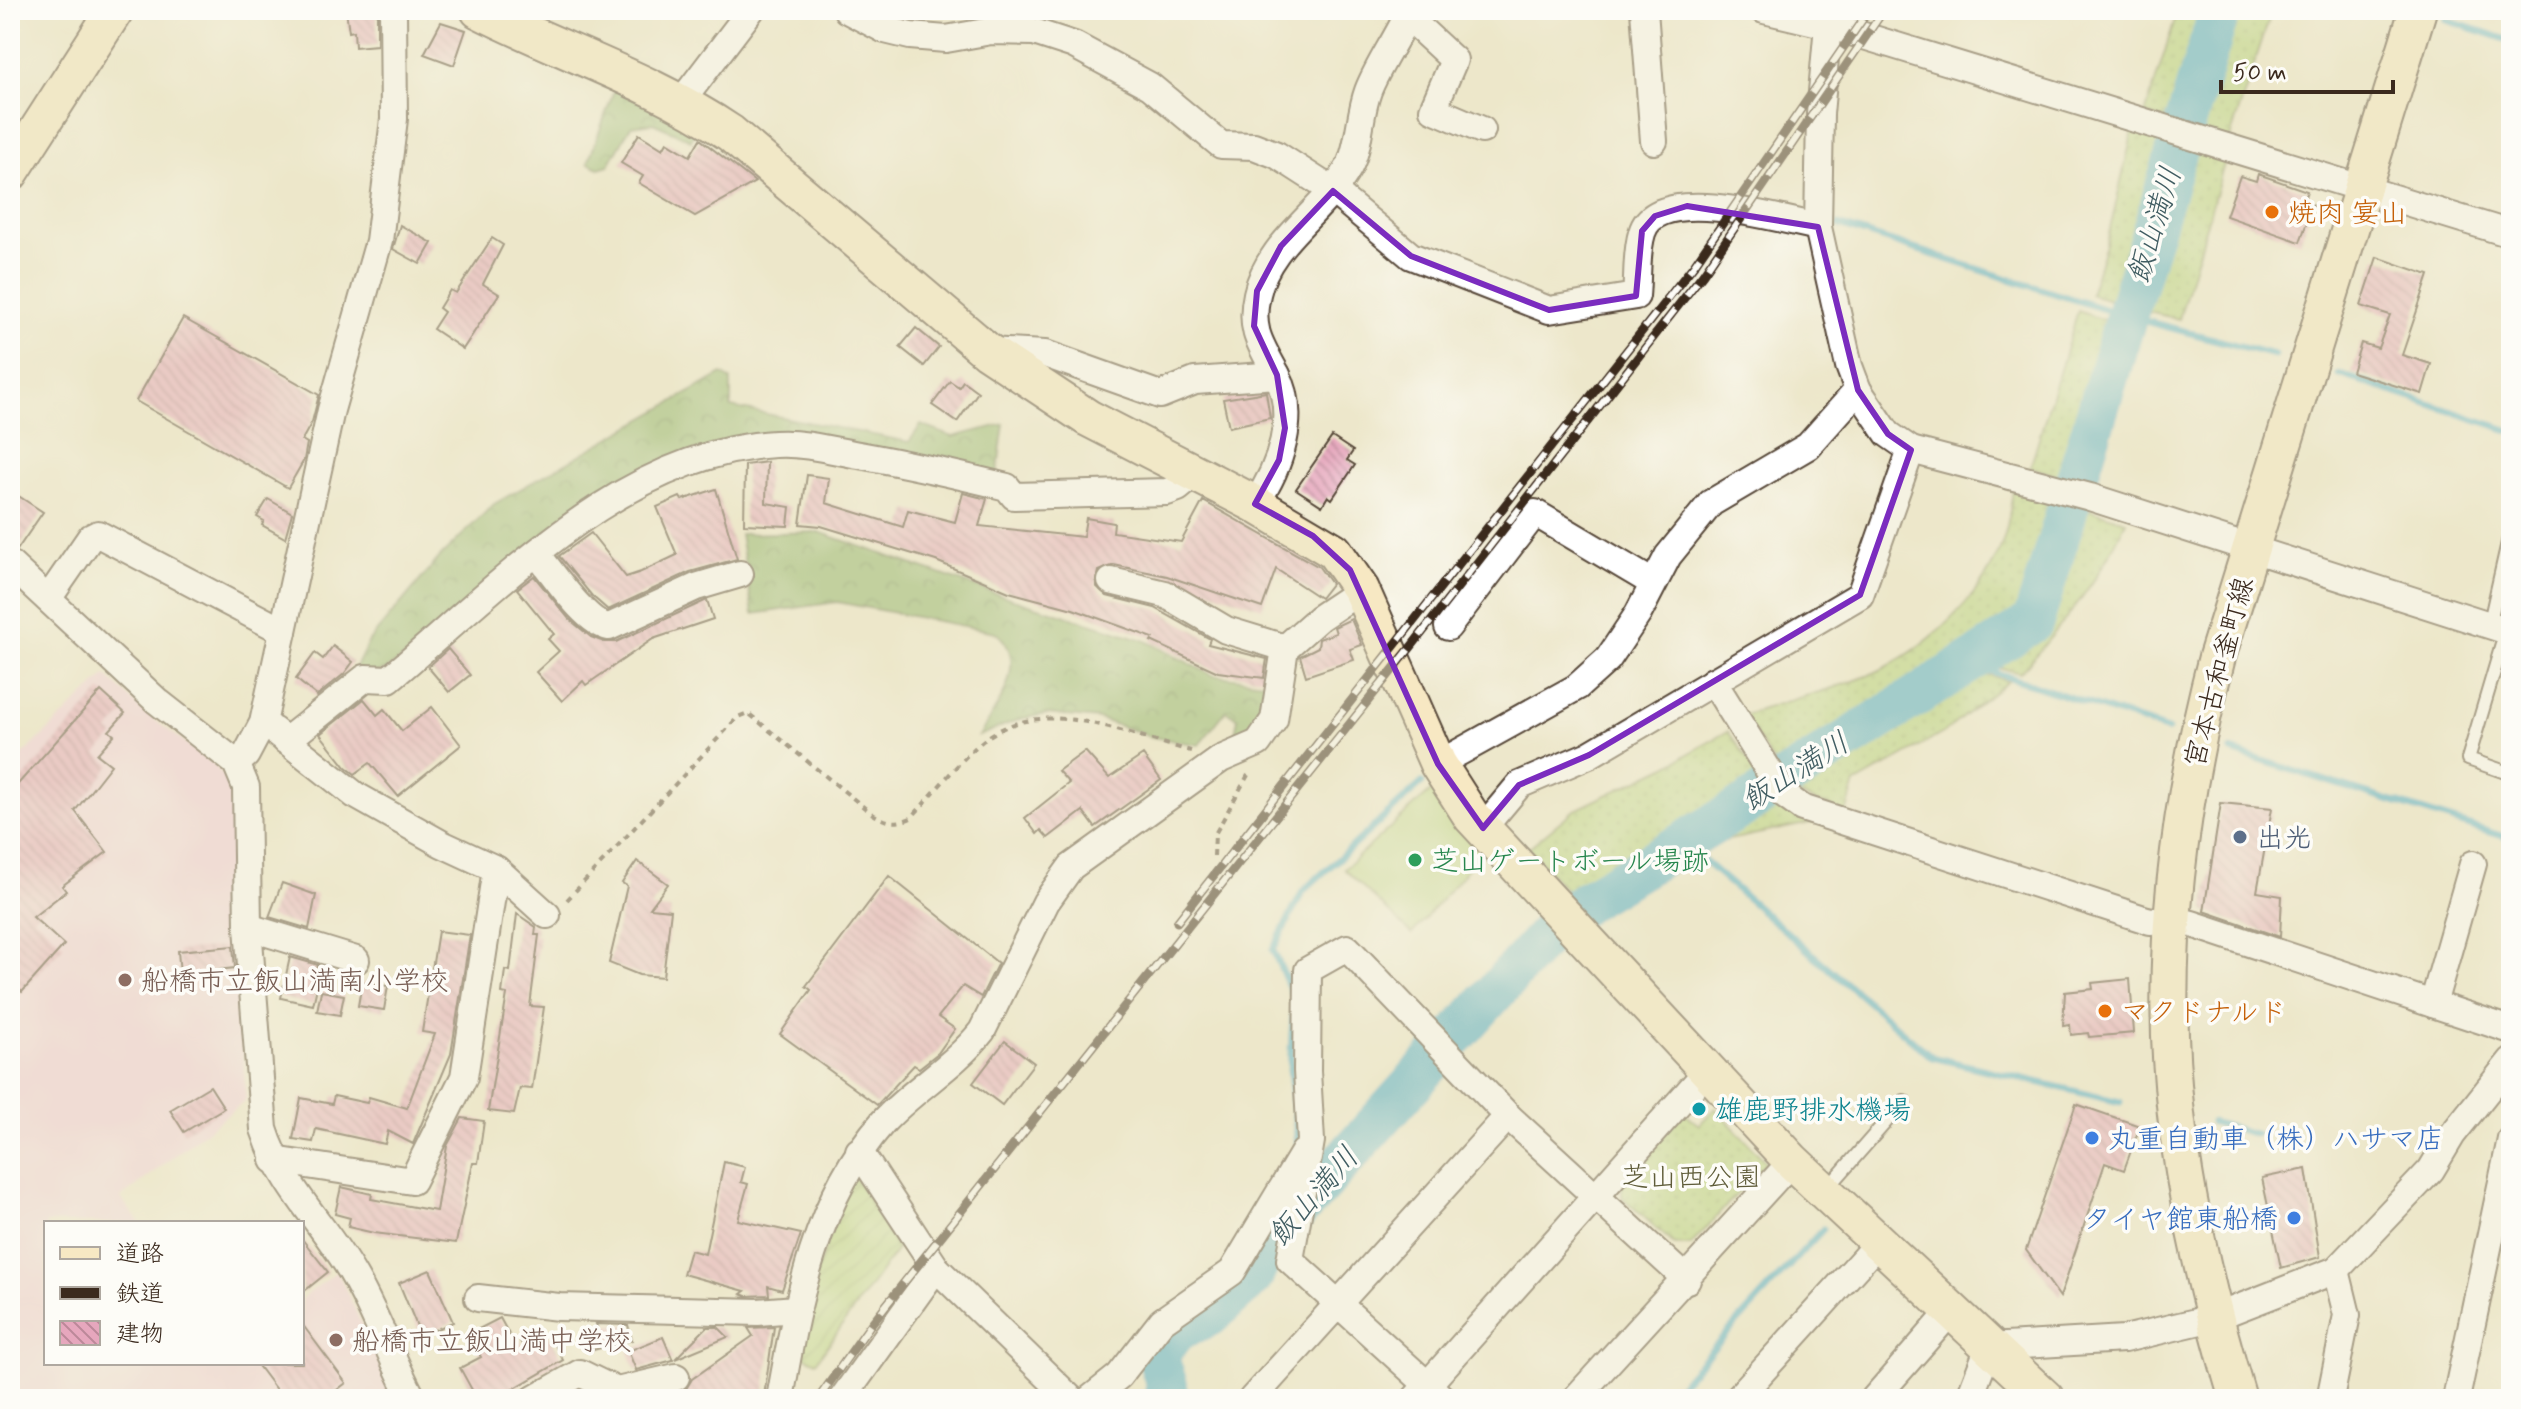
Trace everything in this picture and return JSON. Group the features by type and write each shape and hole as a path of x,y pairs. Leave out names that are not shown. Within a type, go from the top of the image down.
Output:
{"street":[{"path":"10,173 115,10"},
{"path":"236,763 246,755 263,723 331,410 379,241 388,190 394,119 393,10"},
{"path":"479,10 681,102 730,133 987,351 1088,418 1255,504 1334,551 1361,590 1438,764 1483,828 1792,1161 2046,1399"},
{"path":"681,102 751,10"},
{"path":"847,10 885,30 910,36 946,39 988,21 1074,45 1150,86 1221,145 1254,146 1277,155 1333,191 1411,256 1549,310 1636,296 1642,231 1655,216 1687,206 1718,207 1818,227"},
{"path":"1644,10 1654,141"},
{"path":"1764,10 1833,17 2170,129 2511,234"},
{"name":"宮本古和釜町線","path":"2238,1399 2213,1318 2176,1113 2171,1032 2173,919 2194,746 2250,550 2418,10"},
{"path":"1255,504 1279,460 1286,406 1277,375 1260,349 1254,326 1257,291 1281,246 1333,191 1351,164 1369,88 1405,12 1454,60 1433,109 1482,130"},
{"path":"1833,17 1820,114 1818,227 1849,366 1858,390 1888,434 1911,450 2090,497 2502,630"},
{"path":"987,351 1045,354 1160,395 1195,381 1277,375"},
{"path":"1438,764 1577,687 1608,659 1668,556 1711,503 1808,446 1858,390"},
{"path":"286,741 365,678 389,679 586,515 652,477 701,457 776,444 931,468 1007,487 1014,496 1167,492 1178,488 1195,474"},
{"path":"1483,828 1519,785 1589,755 1860,595 1911,450"},
{"path":"1448,627 1535,513 1653,583"},
{"path":"48,599 90,538 98,534 283,631"},
{"path":"537,554 589,616 600,626 609,627 696,587 740,574"},
{"path":"10,564 157,701 236,763 246,787 248,927 260,1099 274,1160 356,1278 413,1399"},
{"path":"1111,581 1165,594 1226,630 1285,648"},
{"path":"780,1399 796,1309 837,1185 859,1151 886,1119 967,1050 982,1031 1046,902 1071,867 1221,759 1258,743 1274,720 1285,648 1319,618 1361,590"},
{"path":"1713,681 1784,795 1802,808 2150,921 2173,919 2511,1030"},
{"path":"263,723 355,795 442,844 496,869 547,915"},
{"path":"2433,1004 2473,864"},
{"path":"274,1160 412,1181 464,1077 496,869"},
{"path":"248,927 356,960"},
{"path":"1687,1280 1594,1197 1508,1116 1347,948 1308,970 1307,1071 1311,1141 1290,1260 1429,1394 1594,1197 1708,1070"},
{"path":"1989,1347 2124,1339 2213,1318 2336,1270 2431,1170 2452,1135 2511,1061"},
{"path":"1252,1399 1508,1116"},
{"path":"2456,1399 2511,1139"},
{"path":"1090,1399 1119,1376 1162,1321 1232,1272 1311,1141"},
{"path":"859,1151 936,1268 1071,1399"},
{"path":"1575,1399 1687,1280 1792,1161"},
{"path":"1737,1399 1878,1243"},
{"path":"842,1399 936,1268"},
{"path":"2330,1399 2347,1315 2336,1270"},
{"path":"478,1298 559,1307 758,1312 796,1309"},
{"path":"1874,1399 1951,1311"},
{"path":"1969,1399 1989,1347"},
{"path":"534,1399 580,1373 617,1391 676,1377"}],"lane":[{"path":"2511,529 2502,630 2468,759 2511,774"},
{"path":"1825,1192 1904,1101"}],"path":[{"path":"547,915 562,906 738,717 748,713 871,813 885,821 898,823 911,818 979,744 995,733 1048,718 1099,724 1221,759"},
{"path":"1214,856 1215,834 1256,763 1266,734"}],"highlighted area":[{"path":"1333,191 1411,256 1549,310 1636,296 1642,231 1655,216 1687,206 1818,227 1858,390 1888,434 1911,450 1860,595 1589,755 1519,785 1483,828 1438,764 1350,570 1313,536 1255,504 1279,460 1285,428 1277,375 1254,326 1257,291 1281,246"}],"shaded area":[{"name":"船橋市立飯山満南小学校","path":"106,675 144,712 213,763 231,784 235,927 246,1100 121,1198 138,1221 44,1221 44,1365 304,1365 304,1296 337,1271 397,1399 10,1399 10,767"}],"green space":[{"path":"2178,10 2208,10 2173,123 2145,114"},
{"path":"2234,10 2272,10 2229,141 2195,130"},
{"path":"615,88 697,129 691,140 653,123 631,126 609,165 599,168 588,163"},
{"path":"2134,126 2169,137 2117,302 2090,294 2108,238"},
{"path":"2194,145 2226,157 2179,319 2144,311"},
{"path":"2078,311 2112,323 2063,477 2030,467"},
{"path":"722,374 731,380 731,407 909,442 921,425 953,437 1004,424 997,476 932,461 696,450 386,670 364,676 355,669 369,641 439,558 494,504"},
{"path":"2013,489 2057,503 2023,613 1778,769 1743,716 1860,679 1895,662 1932,636 1965,604 1991,568 2005,534"},
{"path":"2084,508 2126,521 2116,543 2065,620 2020,673 1991,665 2043,629"},
{"path":"819,532 997,594 1144,640 1212,675 1272,683 1264,721 1232,749 1238,718 1226,711 1199,745 1152,737 1099,719 1046,714 1020,719 979,736 1002,697 1011,669 1011,656 1006,643 995,632 837,602 753,614 740,534"},
{"path":"1981,672 2008,681 1943,733 1855,784 1846,813 1791,792"},
{"path":"1728,731 1760,778 1569,893 1528,848 1573,811 1667,766"},
{"name":"芝山ゲートボール場跡","path":"1433,789 1483,851 1412,934 1344,869"},
{"path":"1776,802 1815,822 1705,845"},
{"name":"芝山西公園","path":"1715,1108 1766,1162 1691,1245 1675,1245 1622,1197 1622,1181 1684,1113 1699,1125"},
{"path":"854,1169 908,1238 897,1249 852,1172"},
{"path":"852,1172 897,1249 816,1362 797,1353 804,1308"}],"building":[{"path":"346,10 377,10 377,45 355,47 354,31 349,32"},
{"path":"441,22 466,30 454,65 424,54"},
{"path":"639,134 663,149 667,142 690,156 700,139 755,182 695,216 639,183 643,176 621,163"},
{"path":"2258,174 2307,191 2303,202 2313,205 2300,242 2226,216 2240,176 2256,181"},
{"path":"400,225 432,243 420,264 393,249"},
{"path":"492,238 503,245 483,284 499,294 463,349 433,329 444,312 439,308 450,290 456,293"},
{"path":"2377,257 2429,275 2402,355 2431,364 2422,394 2352,372 2361,343 2378,348 2390,315 2361,306"},
{"path":"183,318 319,395 312,422 302,440 307,443 304,460 288,488 136,401"},
{"path":"916,328 939,347 924,366 900,347"},
{"path":"950,381 959,387 963,381 978,392 957,422 932,405"},
{"path":"1266,392 1270,418 1229,427 1223,399"},
{"path":"1332,437 1353,451 1347,460 1355,465 1332,499 1328,496 1322,506 1296,489"},
{"path":"767,462 766,503 790,507 788,526 744,524 745,465"},
{"path":"807,475 829,478 826,503 903,527 908,510 955,522 963,493 987,499 979,526 1083,537 1086,518 1114,523 1113,532 1181,542 1203,501 1319,567 1331,584 1320,598 1276,569 1262,608 1167,576 1114,565 1099,571 1096,586 1107,596 1155,608 1210,639 1208,644 1267,659 1264,678 1218,672 1151,641 1153,638 1073,609 1009,592 936,561 821,526 800,524"},
{"path":"716,489 737,559 690,572 608,610 592,596 559,556 591,533 626,577 641,572 677,555 657,507 680,497 682,500"},
{"path":"17,495 43,512 17,550 10,548 10,505"},
{"path":"268,499 292,513 285,538 262,525 264,521 257,517"},
{"path":"534,576 569,619 591,637 604,642 616,642 707,600 713,619 653,639 586,685 583,681 562,701 536,672 559,651 548,639 554,634 517,589"},
{"path":"1351,619 1362,645 1350,649 1354,660 1306,676 1300,656 1318,647 1319,639 1336,633 1334,627"},
{"path":"333,646 353,662 344,674 317,696 296,679 315,653 323,659"},
{"path":"448,649 470,675 449,692 428,667"},
{"path":"101,691 125,713 109,731 114,735 97,754 111,765 75,811 107,852 62,886 66,891 33,917 64,945 22,992 10,981 10,793"},
{"path":"364,699 377,715 384,709 402,731 432,707 461,745 398,796 370,763 355,774 346,767 320,734"},
{"path":"1085,751 1109,778 1143,755 1161,780 1095,827 1083,811 1048,838 1041,830 1037,834 1025,818 1069,783 1058,771"},
{"path":"2221,803 2272,808 2257,892 2282,896 2280,937 2204,911"},
{"path":"637,861 668,884 650,908 671,910 663,977 639,975 609,963 627,886 622,883"},
{"path":"889,876 998,963 981,997 963,986 938,1017 955,1029 938,1053 919,1068 914,1065 877,1105 780,1034 811,990 806,986"},
{"path":"282,883 316,895 309,929 269,917"},
{"path":"517,914 536,927 535,935 539,935 530,1006 544,1007 532,1089 520,1088 514,1114 488,1111 507,994 502,993 505,970 510,971"},
{"path":"438,931 470,935 451,1054 413,1144 388,1131 385,1144 316,1129 313,1142 293,1139 301,1098 332,1104 334,1096 367,1103 369,1097 407,1108 435,1034 422,1032"},
{"path":"233,946 235,968 180,974 178,951"},
{"path":"290,957 318,965 316,973 320,974 313,1005 281,998"},
{"path":"2130,979 2134,1033 2089,1037 2088,1033 2071,1035 2070,1025 2063,1026 2065,992 2093,989 2092,983"},
{"path":"362,982 388,986 384,1010 358,1006"},
{"path":"321,991 344,995 340,1015 317,1011"},
{"path":"1005,1041 1034,1063 1002,1105 973,1083"},
{"path":"210,1086 224,1108 184,1132 170,1110"},
{"path":"2076,1104 2140,1126 2124,1170 2105,1163 2060,1297 2026,1250"},
{"path":"462,1118 484,1121 478,1163 473,1163 456,1243 348,1227 350,1218 335,1214 341,1187 372,1194 371,1199 436,1211 447,1146"},
{"path":"724,1162 745,1167 741,1182 748,1184 738,1220 801,1234 782,1290 768,1286 769,1295 746,1296 741,1294 745,1291 683,1274 690,1250 705,1254"},
{"path":"2306,1169 2320,1257 2281,1268 2262,1178"},
{"path":"304,1242 328,1272 304,1291"},
{"path":"430,1270 453,1322 421,1336 399,1283"},
{"path":"500,1318 512,1340 518,1337 523,1346 548,1332 563,1360 496,1399 477,1399 460,1368 481,1357 469,1334"},
{"path":"596,1324 628,1325 632,1340 593,1350 588,1331 597,1328"},
{"path":"304,1327 346,1383 325,1399 283,1399 258,1365 304,1365"},
{"path":"707,1327 718,1327 728,1337 675,1359"},
{"path":"774,1327 764,1396 662,1399 686,1389 692,1379 753,1336 748,1328"},
{"path":"663,1337 673,1360 636,1370 628,1351"}],"waterway":[{"name":"飯山満川","path":"1164,1399 1167,1385 1157,1355 1178,1330 1211,1315 1252,1278 1264,1252 1293,1216 1553,928 1583,903 1739,809 2033,622 2220,10"},
{"path":"2446,20 2511,41"},
{"path":"1839,225 2126,316 2274,355"},
{"path":"2339,374 2511,431"},
{"path":"1970,664 2168,730"},
{"path":"2231,751 2511,839"},
{"path":"1298,1144 1290,1071 1294,998 1273,950 1303,891 1422,783"},
{"path":"1683,843 1932,1057 2120,1102"},
{"path":"2212,1122 2255,1134"},
{"path":"1667,1399 1823,1229"}],"railway":[{"path":"1177,922 1694,265 1869,10"},
{"path":"818,1399 871,1324 1411,647 1703,274 1884,10"}],"place":[{"name":"焼肉 宴山","path":"2272,212"},
{"name":"出光","path":"2240,837"},
{"name":"芝山ゲートボール場跡","path":"1415,860"},
{"name":"船橋市立飯山満南小学校","path":"125,980"},
{"name":"マクドナルド","path":"2105,1011"},
{"name":"雄鹿野排水機場","path":"1699,1109"},
{"name":"丸重自動車（株）ハサマ店","path":"2092,1138"},
{"name":"タイヤ館東船橋","path":"2294,1218"},
{"name":"船橋市立飯山満中学校","path":"336,1340"}]}
